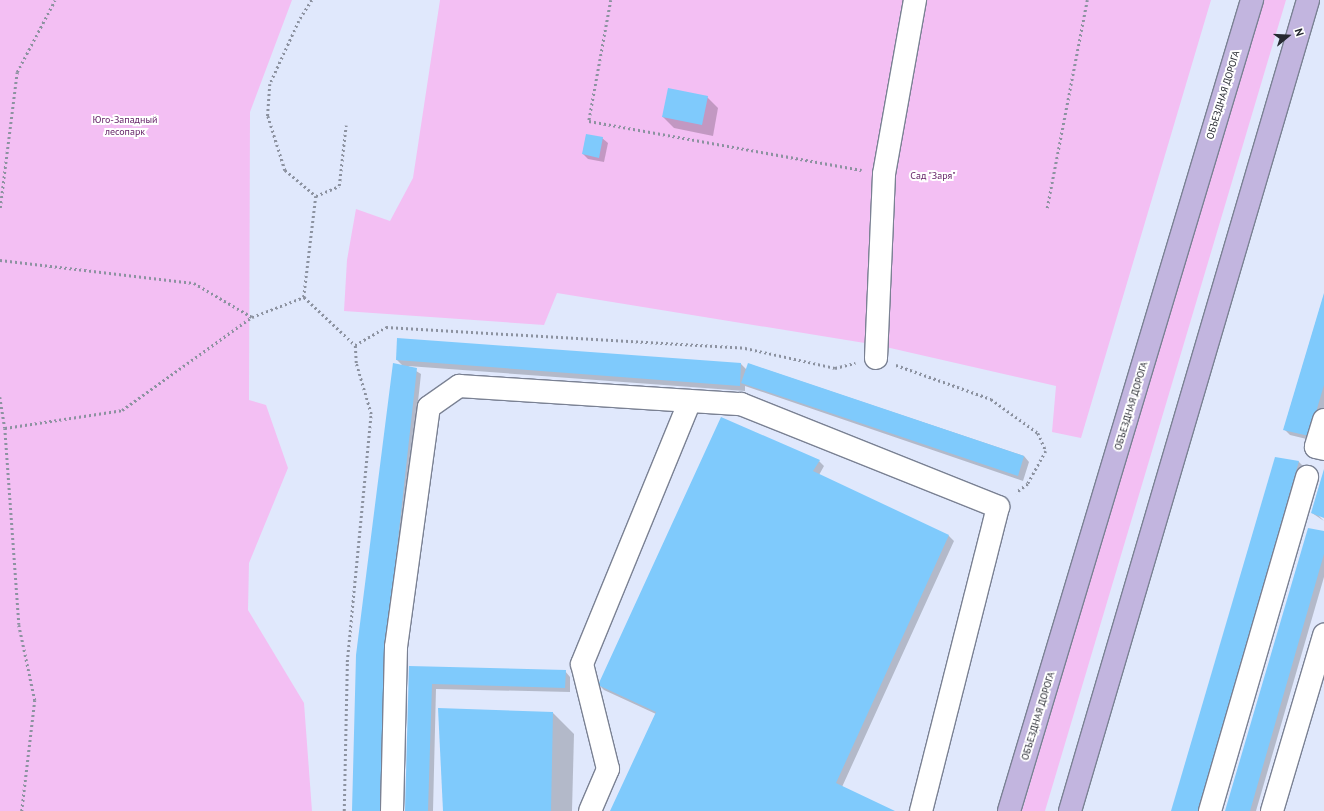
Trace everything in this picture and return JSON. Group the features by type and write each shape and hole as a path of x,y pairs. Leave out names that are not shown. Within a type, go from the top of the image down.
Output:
{"main road":[{"name":"ОБЪЕЗДНАЯ ДОРОГА","path":"1009,811 1252,0"},
{"path":"1070,811 1308,0"}],"street":[{"path":"876,358 884,174 915,0"},
{"path":"392,811 396,647 429,406 459,386 741,404 998,507 921,811"},
{"path":"590,811 608,769 582,664 690,401"},
{"path":"1324,420 1316,447 1324,449"},
{"path":"1210,811 1307,477"},
{"path":"1272,811 1324,635"}],"path":[{"path":"0,208 17,72 55,0"},
{"path":"312,0 299,22 270,84 268,116 285,170 316,196"},
{"path":"611,0 589,121 884,174"},
{"path":"1046,208 1087,0"},
{"path":"316,196 339,186 346,125"},
{"path":"304,297 316,196"},
{"path":"0,260 194,283 252,317"},
{"path":"5,428 122,410 252,317 304,297"},
{"path":"304,297 355,345 356,363 371,414 347,662 344,811"},
{"path":"355,345 386,326 745,348 835,368 876,358 990,399 1038,433 1046,451 1028,484 998,507"},
{"path":"0,397 5,428 19,625 35,700 22,811"}],"green space":[{"name":"Юго-Западный лесопарк","path":"0,0 292,0 250,112 249,400 266,405 288,468 249,563 248,610 304,703 312,811 0,811"},
{"name":"Сад \"Заря\"","path":"440,0 1211,0 1081,438 1052,432 1056,386 877,345 557,293 544,325 344,311 347,260 356,209 390,221 413,178"},
{"path":"1261,0 1286,0 1045,811 1022,811"}],"building":[{"path":"668,88 708,96 702,125 662,117"},
{"path":"586,134 603,137 599,158 582,154"},
{"path":"1324,293 1324,385 1309,436 1283,430"},
{"path":"397,338 741,363 740,386 396,360"},
{"path":"393,363 417,368 385,657 381,811 352,811 356,655"},
{"path":"748,363 1024,456 1018,476 741,383"},
{"path":"721,417 820,460 813,471 949,535 836,783 895,811 610,811 656,712 598,685"},
{"path":"1275,457 1299,461 1198,811 1171,811"},
{"path":"1324,469 1324,518 1311,513"},
{"path":"1308,528 1324,531 1324,554 1250,811 1225,811"},
{"path":"409,666 566,670 565,688 432,684 428,811 405,811"},
{"path":"438,708 553,712 551,811 443,811"}]}
